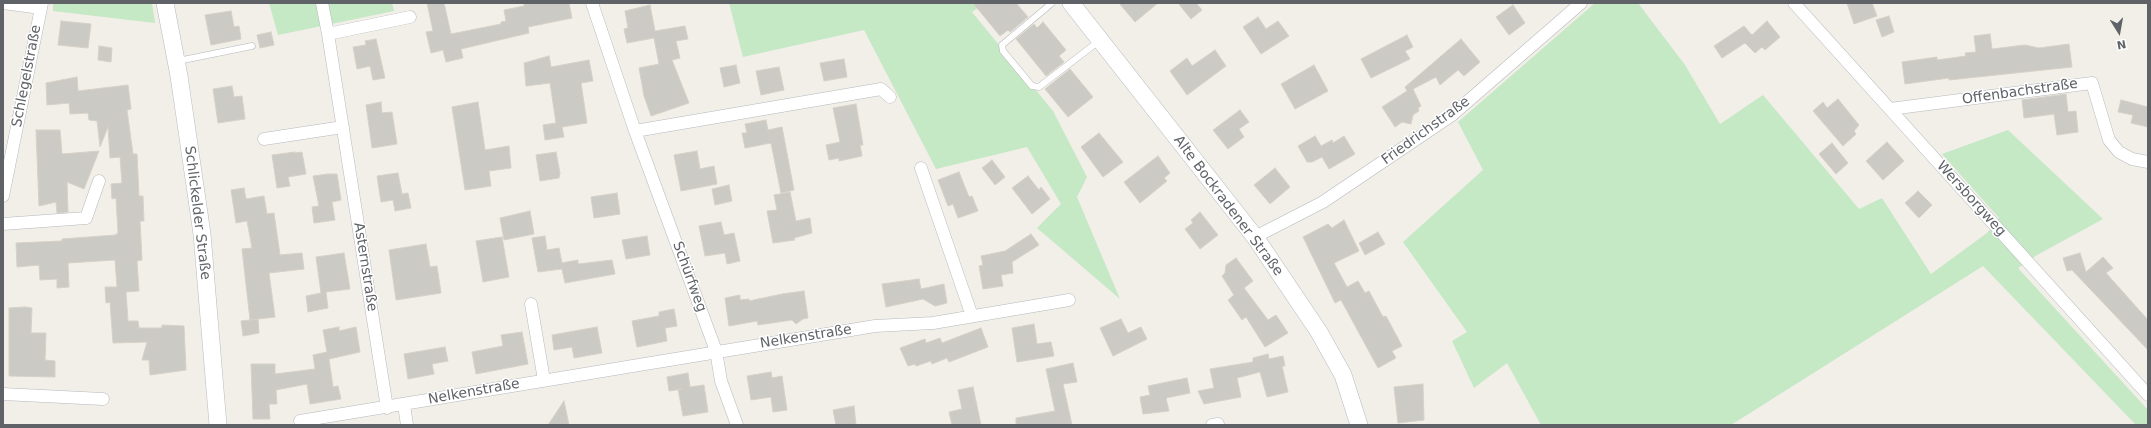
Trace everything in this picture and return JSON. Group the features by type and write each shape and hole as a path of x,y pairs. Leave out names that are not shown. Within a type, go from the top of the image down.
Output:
{"street":[{"path":"3,3 41,6"},
{"name":"Schlickelder Straße","path":"165,3 176,62 202,234 218,425"},
{"name":"Asternstraße","path":"322,3 344,127 386,408"},
{"name":"Schürfweg","path":"592,3 635,131 716,351 721,381 737,425"},
{"name":"Alte Bockradener Straße","path":"1071,3 1099,41 1255,237 1323,338 1343,375 1351,395 1359,425"},
{"name":"Friedrichstraße","path":"1255,237 1323,202 1452,115 1581,3"},
{"name":"Wersborgweg","path":"1794,3 2148,394"},
{"name":"Schlegelstraße","path":"3,196 41,6"},
{"path":"328,34 410,17"},
{"name":"Offenbachstraße","path":"1890,109 2092,83 2109,140 2119,152 2132,159 2148,162"},
{"path":"635,131 881,89 890,97"},
{"path":"264,139 344,127"},
{"path":"921,168 972,316"},
{"path":"3,224 86,218 99,181"},
{"name":"Nelkenstraße","path":"300,421 386,408 716,351 875,326 933,323 1069,300"},
{"path":"531,304 544,380"},
{"path":"3,394 103,399"},
{"path":"404,404 407,425"}],"lane":[{"path":"1052,3 1002,45 1003,51 1032,86 1039,87 1099,41"},
{"path":"176,62 252,46"}],"green space":[{"path":"53,3 152,3 155,23 53,11"},
{"path":"269,3 392,3 394,11 278,35"},
{"path":"729,3 985,3 972,12 1053,111 1087,177 1077,197 1120,299 1037,228 1061,204 1027,147 936,169 864,30 743,57"},
{"path":"1595,3 1638,3 1685,65 1720,124 1763,95 1859,209 1882,198 1931,274 1987,233 1999,218 1942,154 2008,130 2103,219 2037,255 2018,268 2148,410 2148,425 2136,425 1983,266 1731,425 1541,425 1507,363 1474,388 1452,341 1467,332 1403,242 1483,170 1458,122"}],"building":[{"path":"427,3 444,3 451,34 501,24 501,22 506,21 504,10 524,6 524,3 569,3 572,18 528,27 529,33 461,49 463,58 446,62 443,50 431,53 426,32 433,31"},
{"path":"973,3 1016,3 1028,17 1010,32 1008,30 1000,36"},
{"path":"1119,3 1158,3 1135,22"},
{"path":"1178,3 1196,3 1202,10 1191,19"},
{"path":"1847,3 1872,3 1877,16 1854,24"},
{"path":"650,5 655,31 685,26 688,39 676,41 680,58 672,60 689,103 651,116 644,96 639,68 659,64 654,38 627,43 624,29 628,28 625,11"},
{"path":"1513,5 1525,23 1509,35 1496,17"},
{"path":"231,11 234,27 239,26 241,39 211,45 205,15"},
{"path":"1889,16 1894,32 1882,37 1876,20"},
{"path":"1258,17 1266,29 1278,21 1289,36 1261,54 1243,27"},
{"path":"61,21 91,24 88,48 58,45"},
{"path":"1767,21 1780,37 1765,50 1762,47 1755,53 1745,43 1722,58 1714,46 1744,26 1752,35"},
{"path":"1043,22 1066,50 1059,56 1064,62 1046,76 1016,39 1034,24 1037,28"},
{"path":"271,32 274,45 260,48 257,35"},
{"path":"1990,34 1992,49 2025,45 2039,48 2069,44 2072,67 1949,80 1949,78 1905,84 1902,62 1937,57 1937,60 1966,56 1965,53 1976,52 1974,36"},
{"path":"1407,35 1413,47 1405,51 1410,59 1371,78 1361,59"},
{"path":"376,39 385,78 373,80 370,66 357,69 353,47 366,45 365,41"},
{"path":"1461,39 1480,62 1464,76 1458,70 1440,85 1436,77 1413,89 1421,106 1418,108 1419,111 1413,115 1411,124 1402,122 1395,127 1382,107 1407,91 1405,87"},
{"path":"99,46 112,48 111,62 98,60"},
{"path":"1215,50 1226,66 1187,95 1170,71 1187,58 1192,66"},
{"path":"549,56 551,67 589,60 593,81 581,83 587,123 562,127 564,137 545,140 543,125 556,123 550,83 526,86 524,63"},
{"path":"844,59 847,77 824,81 820,63"},
{"path":"736,65 740,83 724,87 720,68"},
{"path":"1314,65 1328,91 1295,109 1281,84"},
{"path":"779,67 784,90 761,95 756,71"},
{"path":"1070,69 1093,97 1068,117 1045,89"},
{"path":"77,77 78,91 128,85 131,109 127,110 133,154 137,154 139,196 143,196 144,221 140,221 142,260 137,261 139,291 126,292 128,321 138,321 139,328 162,328 162,325 184,326 186,370 150,375 149,360 142,360 147,342 113,343 110,302 106,303 105,287 117,287 115,260 68,263 69,287 57,288 57,279 40,280 39,265 17,267 16,243 62,241 62,239 115,235 118,233 116,198 112,199 111,184 122,183 120,157 110,158 108,127 100,147 97,121 89,120 88,113 70,114 69,103 47,105 46,83"},
{"path":"232,86 234,97 242,96 245,119 218,123 213,89"},
{"path":"2066,94 2068,112 2076,111 2078,132 2057,135 2054,114 2024,118 2022,100"},
{"path":"1838,99 1859,125 1854,131 1856,134 1843,146 1813,111 1823,102 1827,108"},
{"path":"2121,100 2148,107 2148,127 2131,123 2133,115 2118,112"},
{"path":"381,102 382,113 392,112 397,144 372,148 366,105"},
{"path":"478,102 485,150 509,146 511,168 489,171 491,186 465,190 452,107"},
{"path":"856,104 863,145 860,145 862,156 839,161 839,158 829,160 826,145 840,142 833,108"},
{"path":"1240,110 1249,122 1239,129 1244,137 1228,149 1213,130"},
{"path":"766,120 768,130 782,127 794,190 781,193 771,143 745,148 742,133 747,133 745,124"},
{"path":"36,130 60,130 62,154 99,151 84,189 67,182 68,212 57,213 56,202 39,206"},
{"path":"1099,133 1123,162 1103,177 1081,147"},
{"path":"1315,136 1321,146 1332,140 1333,143 1344,136 1355,154 1329,169 1322,157 1312,162 1307,162 1298,146"},
{"path":"1887,142 1904,161 1883,180 1866,161"},
{"path":"1832,143 1848,163 1836,174 1819,154"},
{"path":"697,151 700,169 714,166 717,184 681,191 674,155"},
{"path":"302,152 306,174 288,177 290,186 277,188 272,155"},
{"path":"556,152 560,173 559,178 540,181 536,155"},
{"path":"1158,156 1170,173 1164,178 1167,181 1140,203 1124,182"},
{"path":"992,160 1005,177 995,185 982,168"},
{"path":"1275,168 1290,187 1270,204 1254,185"},
{"path":"959,172 969,197 972,196 978,211 958,218 953,204 948,206 938,180"},
{"path":"398,173 402,194 408,193 411,208 395,211 393,200 381,202 377,176"},
{"path":"337,174 341,200 332,202 335,220 314,223 312,207 319,206 313,176"},
{"path":"1028,176 1039,190 1041,187 1050,199 1032,214 1012,188"},
{"path":"729,185 732,201 715,205 712,189"},
{"path":"244,188 246,199 264,196 267,214 274,213 280,255 302,253 304,269 269,273 275,317 250,320 242,249 252,248 247,221 236,223 231,190"},
{"path":"1918,191 1932,205 1919,218 1905,203"},
{"path":"790,192 796,221 810,218 812,233 794,238 795,240 773,243 767,211 777,210 774,195"},
{"path":"617,193 620,214 594,218 591,197"},
{"path":"530,211 534,234 504,240 500,218"},
{"path":"1200,212 1218,235 1200,249 1185,229 1193,223 1191,220"},
{"path":"1344,220 1359,251 1334,263 1347,287 1358,281 1365,293 1369,291 1383,317 1386,316 1402,346 1392,351 1396,358 1378,368 1341,300 1335,303 1303,237 1328,224 1332,228"},
{"path":"721,222 724,235 734,233 740,261 727,264 725,253 705,256 699,226"},
{"path":"1378,232 1385,244 1365,255 1359,243"},
{"path":"1031,234 1039,245 1012,262 1013,273 1001,275 1003,286 983,289 979,266 983,265 981,256 1005,251"},
{"path":"545,236 547,250 559,248 562,263 578,260 578,264 612,260 615,274 565,283 562,269 538,272 532,238"},
{"path":"647,236 650,255 626,259 622,240"},
{"path":"502,237 509,277 483,282 476,241"},
{"path":"426,244 430,267 437,266 441,293 396,300 389,250"},
{"path":"344,253 350,289 326,292 328,308 308,312 306,296 321,293 316,257"},
{"path":"2080,253 2086,272 2103,257 2113,268 2106,273 2148,320 2148,350 2072,270 2067,271 2063,258"},
{"path":"1236,258 1253,281 1244,288 1268,320 1276,315 1288,333 1265,347 1246,317 1242,320 1228,300 1234,295 1222,276 1225,273 1226,265"},
{"path":"919,279 921,289 944,284 947,303 935,306 923,299 886,307 882,284"},
{"path":"804,291 808,318 803,319 796,324 792,320 758,325 757,321 729,326 725,298 740,295 740,300 749,299 749,301"},
{"path":"9,308 32,308 31,333 46,333 45,360 55,361 55,377 9,376"},
{"path":"674,309 677,326 665,328 667,341 637,347 632,321 659,316 659,312"},
{"path":"258,319 259,333 243,336 241,321"},
{"path":"1121,319 1128,333 1141,327 1147,339 1113,356 1100,328"},
{"path":"1034,324 1037,344 1051,342 1054,356 1017,362 1012,328"},
{"path":"339,327 339,331 356,327 360,352 329,359 333,387 338,386 341,399 310,404 307,384 276,390 277,404 269,404 270,419 253,419 251,364 275,364 275,374 315,369 313,355 327,352 323,330"},
{"path":"597,327 602,353 574,358 572,347 554,350 552,335"},
{"path":"981,328 988,347 949,362 947,358 932,364 931,361 916,366 915,364 908,366 900,348 925,339 926,343 940,338 942,343"},
{"path":"522,332 528,364 476,374 472,352 503,346 501,335"},
{"path":"445,347 448,361 432,364 434,374 408,379 404,354"},
{"path":"1268,354 1269,359 1283,356 1285,366 1282,366 1288,392 1267,397 1260,372 1237,378 1241,397 1204,404 1198,391 1214,388 1210,369 1253,362 1253,358"},
{"path":"1073,363 1077,382 1063,384 1072,425 1016,425 1016,418 1055,411 1046,369"},
{"path":"771,372 772,378 782,376 787,410 773,412 771,397 751,400 747,376"},
{"path":"688,373 690,387 704,385 708,412 683,416 678,390 669,391 667,377"},
{"path":"1187,378 1190,393 1166,398 1169,411 1143,414 1140,397 1150,395 1148,386"},
{"path":"1423,384 1424,420 1398,423 1394,387"},
{"path":"973,387 981,425 952,425 949,412 962,409 958,390"},
{"path":"564,401 569,425 548,425"},
{"path":"854,406 856,425 836,425 833,410"}]}
